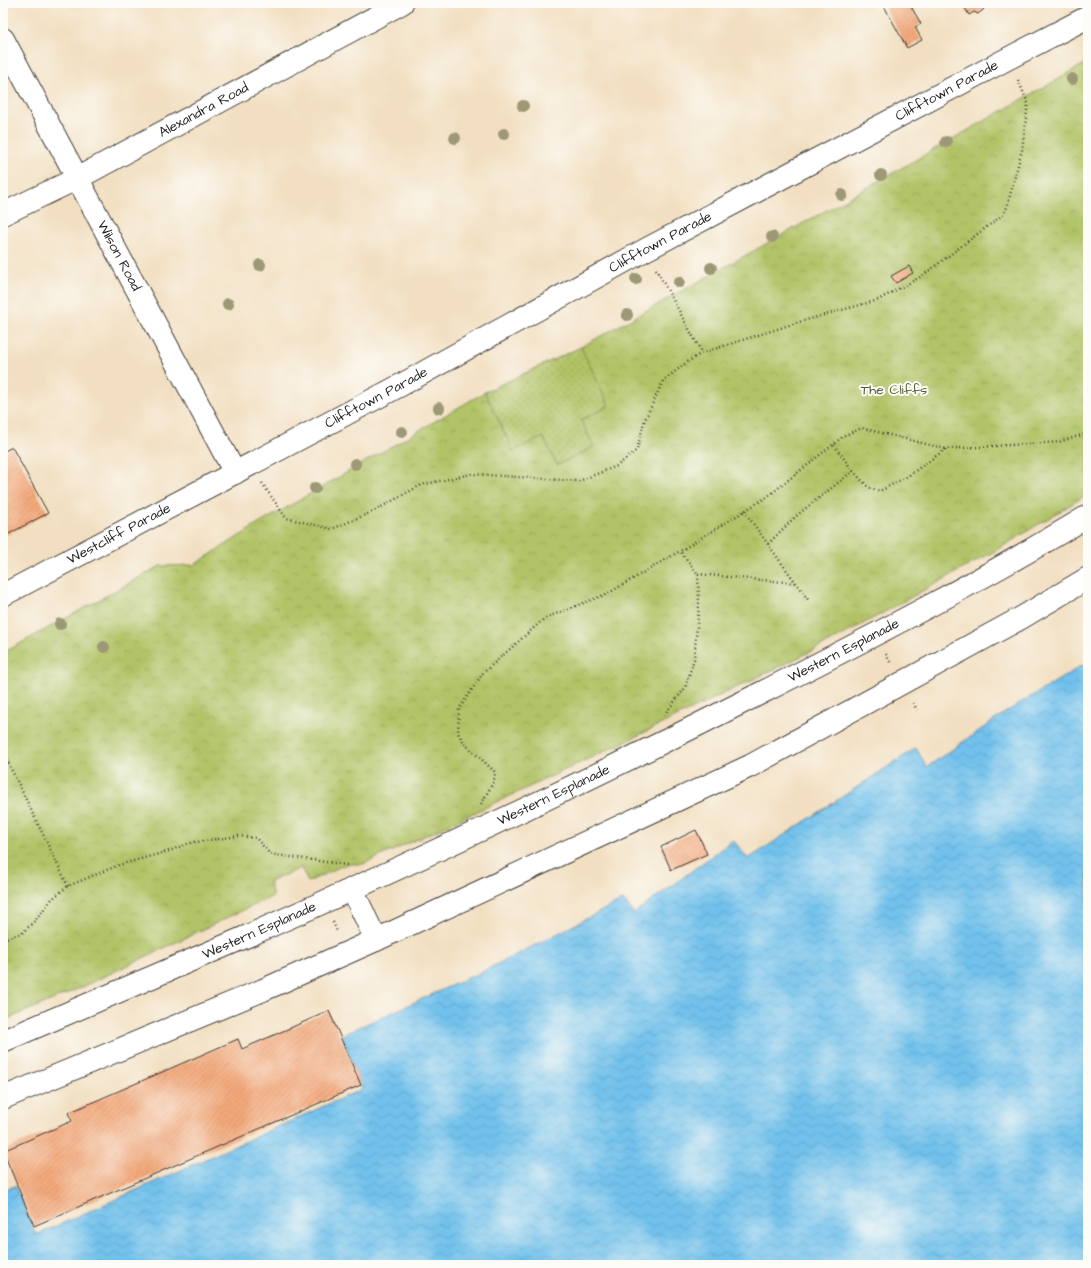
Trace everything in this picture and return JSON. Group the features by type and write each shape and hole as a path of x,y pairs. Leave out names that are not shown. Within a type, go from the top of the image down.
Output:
{"street":[{"name":"Alexandra Road","path":"3,214 78,178 402,3"},
{"name":"Clifftown Parade","path":"242,469 408,381 645,250 1088,17"},
{"name":"Wilson Road","path":"3,39 78,178 242,469"},
{"name":"Westcliff Parade","path":"3,595 242,469"},
{"name":"Western Esplanade","path":"3,1041 243,938 352,889 474,834 663,744 876,635 1012,561 1088,516"},
{"path":"3,1098 263,990 376,940 750,766 1021,618 1088,578"},
{"path":"352,889 376,940"}],"path":[{"path":"242,469 286,518 332,529 372,512 421,485 471,474 580,481 617,466 637,450 644,422 663,381 687,362 702,354 799,322 878,300 922,276 1004,214 1022,150 1028,103 1009,58"},
{"path":"645,250 702,354"},
{"path":"479,808 494,781 495,772 464,743 458,732 459,709 483,673 545,618 607,594 680,551 767,497 845,436 862,428 946,449 1059,442 1088,433"},
{"path":"834,445 853,471 868,487 880,491 908,476 946,449"},
{"path":"768,544 796,516 853,471"},
{"path":"744,511 795,583 809,600"},
{"path":"663,717 666,710 685,688 694,659 699,605 698,574 680,551"},
{"path":"698,574 795,583"},
{"path":"3,752 68,886"},
{"path":"3,939 22,933 52,899 68,886 119,865 169,851 190,843 238,836 256,838 270,854 351,866 364,870 373,879"}],"green space":[{"name":"The Cliffs","path":"1088,62 1088,494 995,551 830,642 639,735 363,864 346,864 308,882 301,868 269,882 273,896 78,989 3,1021 3,653 160,566 194,565 260,523 485,392 581,347 861,191"},
{"path":"581,347 609,406 581,420 594,447 557,465 543,437 513,451 485,392"}],"water":[{"path":"1088,662 1088,1265 3,1265 3,1190 15,1186 36,1235 362,1089 342,1035 488,969 623,900 634,914 733,840 748,859 916,748 927,767 1009,710"}],"building":[{"path":"890,3 909,3 921,24 915,27 922,40 907,48 884,6"},
{"path":"962,3 990,3 978,14 974,12 969,15"},
{"path":"909,266 913,273 896,283 891,276"},
{"path":"12,447 48,513 3,537 3,452"},
{"path":"696,830 707,854 671,870 661,847"},
{"path":"329,1011 361,1085 34,1226 3,1151 72,1121 68,1113 238,1039 242,1049"}]}
